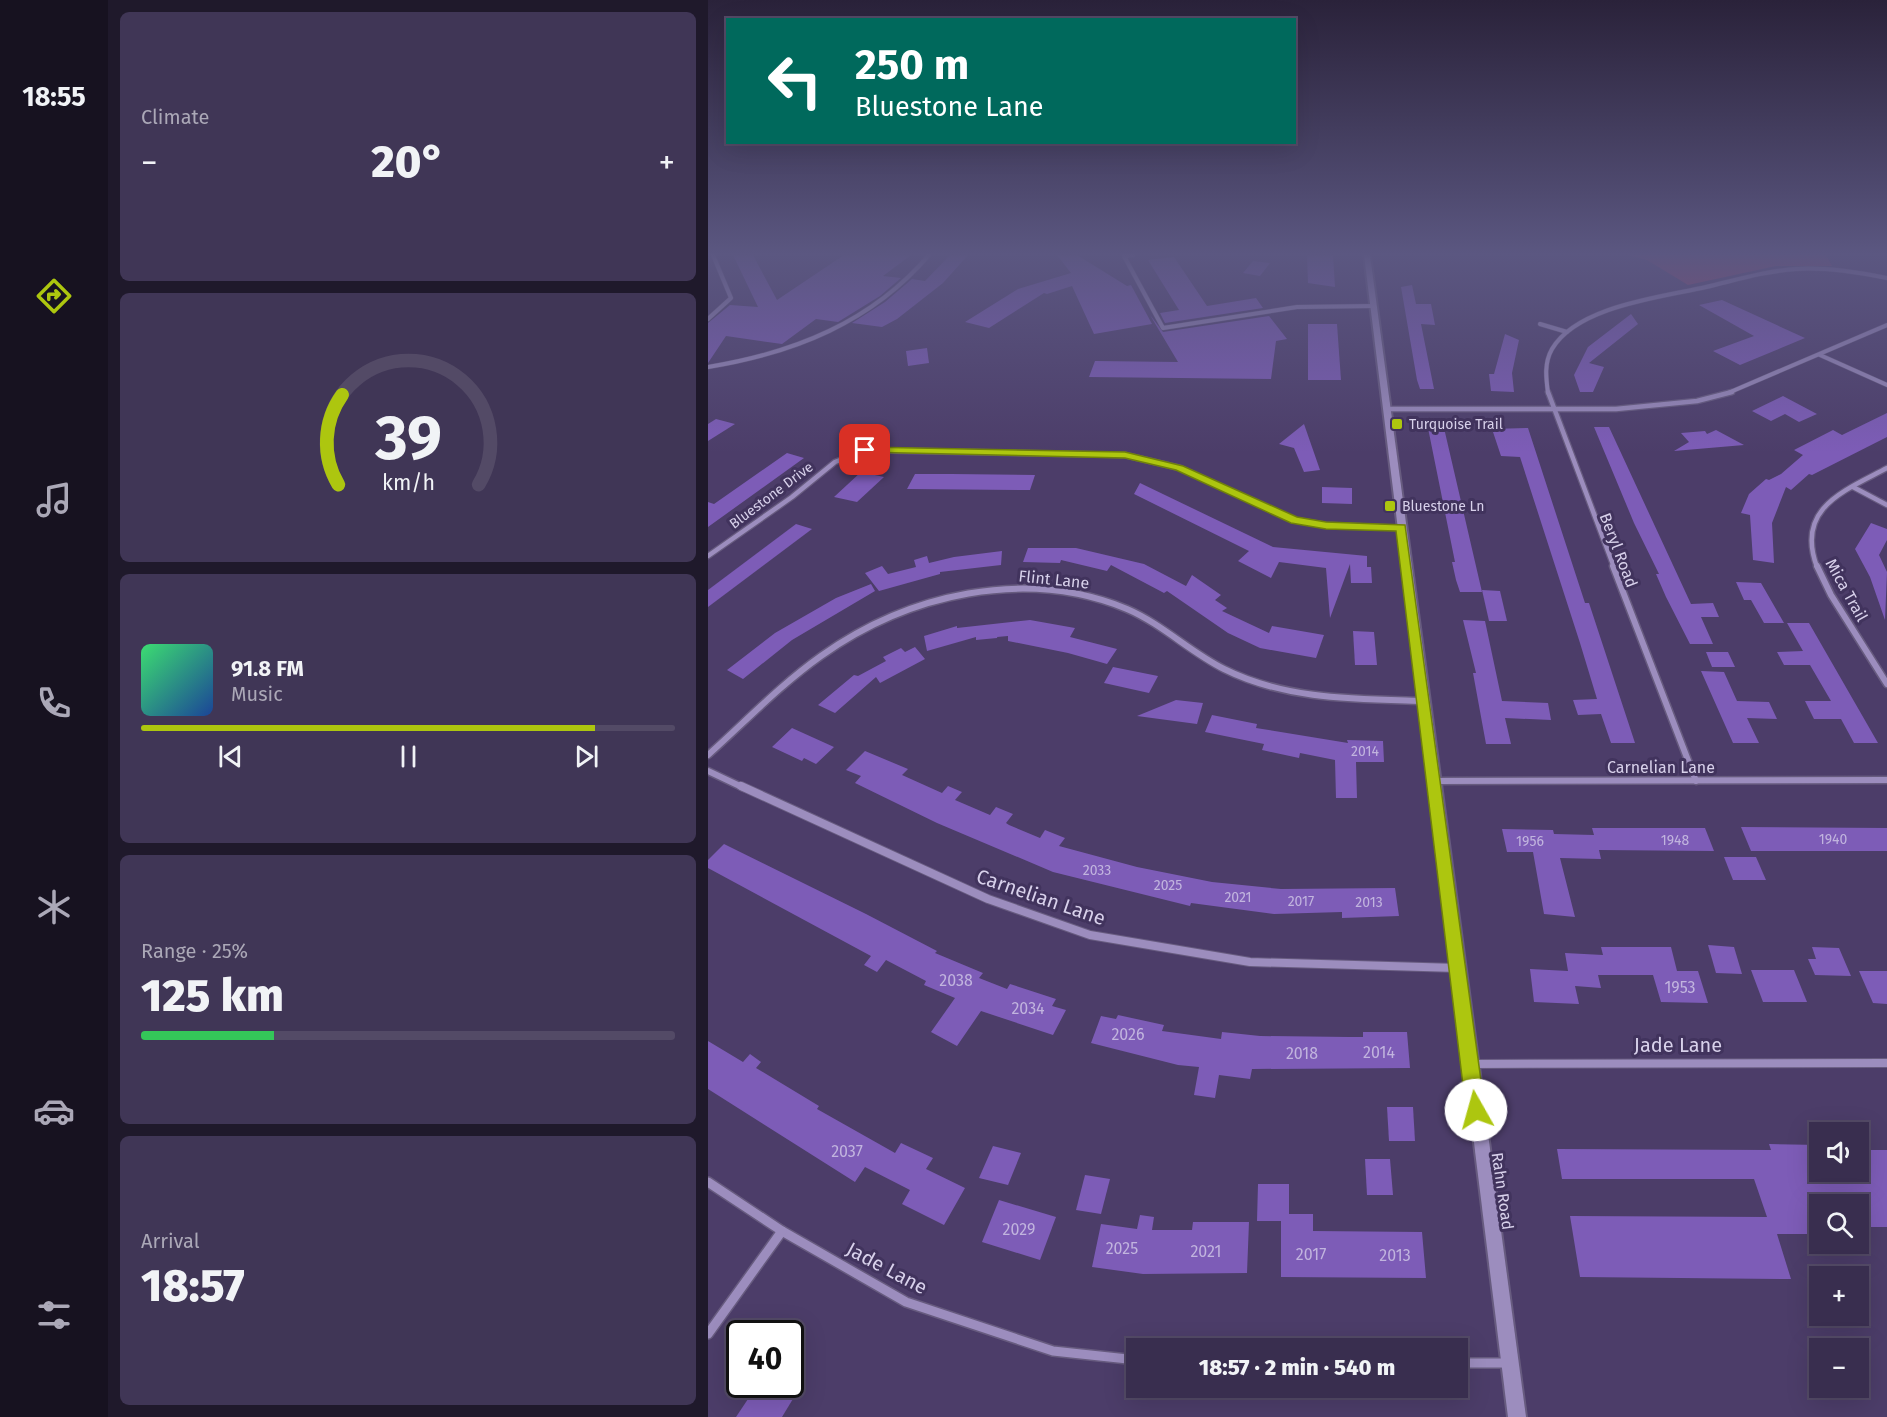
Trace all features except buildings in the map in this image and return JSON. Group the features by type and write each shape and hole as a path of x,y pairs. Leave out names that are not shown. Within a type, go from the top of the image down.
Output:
{"street":[{"path":"708,367 771,356 834,330 848,321"},
{"path":"1159,321 1163,328 1207,321"},
{"name":"Rahn Road","path":"1375,321 1517,1417"},
{"name":"Beryl Road","path":"1585,321 1567,332 1550,352 1544,369 1545,388 1696,781"},
{"path":"1540,324 1567,332"},
{"path":"1386,409 1633,408 1707,400 1743,388 1887,325"},
{"path":"1820,354 1887,385"},
{"name":"Bluestone Drive","path":"708,556 792,497 835,462 849,454 865,450 1125,455 1180,468 1295,520 1326,525 1401,528"},
{"name":"Mica Trail","path":"1887,468 1830,500 1820,512 1811,530 1811,545 1823,581 1887,684"},
{"path":"1853,487 1887,505"},
{"name":"Flint Lane","path":"708,755 813,664 862,631 924,605 975,592 1007,588 1061,590 1109,601 1146,618 1224,669 1278,688 1348,699 1424,701"},
{"name":"Carnelian Lane","path":"708,771 988,899 1090,935 1250,962 1457,968"},
{"name":"Carnelian Lane","path":"1435,781 1887,780"},
{"name":"Jade Lane","path":"1470,1064 1887,1063"},
{"name":"Jade Lane","path":"708,1182 782,1231 906,1302 1053,1352 1126,1359"},
{"path":"708,1334 782,1231"},
{"path":"1468,1363 1510,1363"}],"place":[{"name":"Turquoise Trail","path":"1397,424"},
{"name":"Bluestone Ln","path":"1390,506"}],"route":[{"path":"865,450 1125,455 1180,468 1295,520 1326,525 1401,528 1476,1110"}]}
